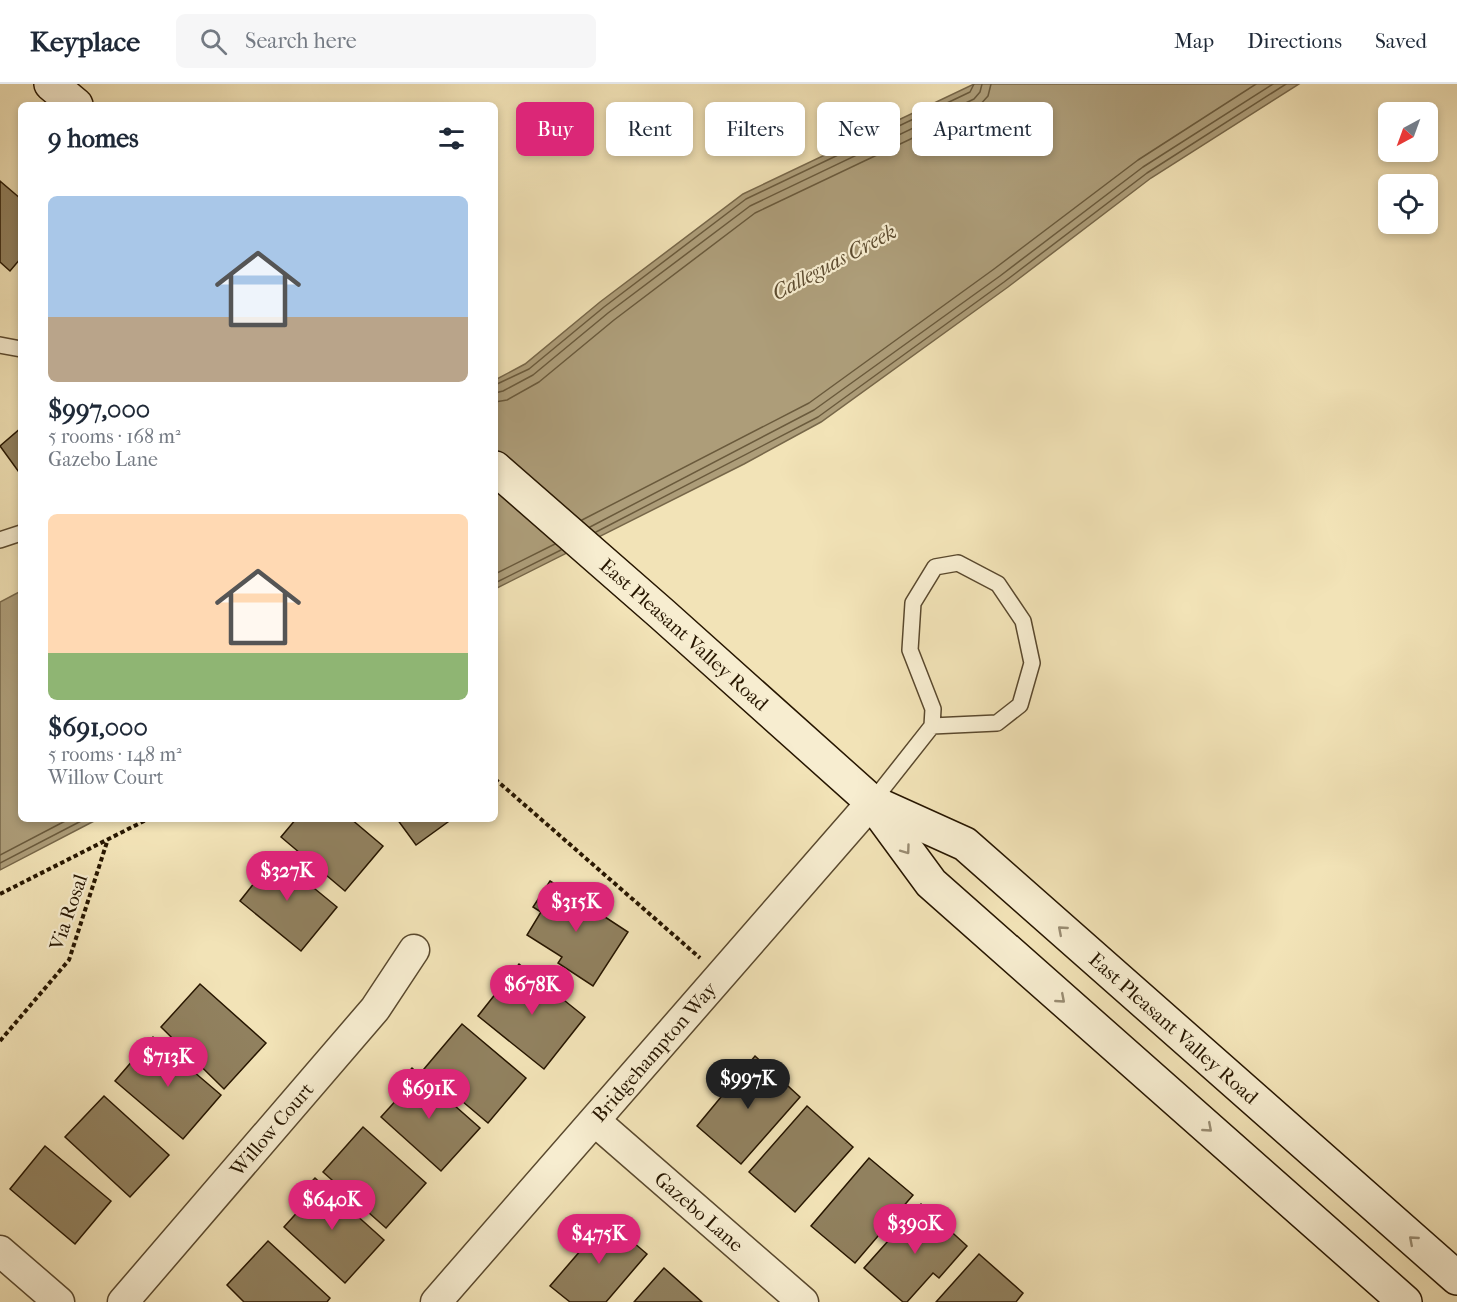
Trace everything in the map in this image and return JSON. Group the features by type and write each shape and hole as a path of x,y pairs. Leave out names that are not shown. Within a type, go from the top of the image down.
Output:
{"main road":[{"path":"51,84 72,102"},
{"name":"East Pleasant Valley Road","path":"498,471 872,802 931,884 1406,1302"},
{"name":"East Pleasant Valley Road","path":"872,802 965,844 1457,1278"}],"street":[{"name":"Bridgehampton Way","path":"436,1302 872,802"},
{"name":"Willow Court","path":"123,1302 375,1009 414,950"},
{"name":"Gazebo Lane","path":"595,1121 803,1302"},
{"path":"0,1251 59,1302"}],"lane":[{"path":"0,345 18,348"},
{"path":"0,540 18,534"},
{"path":"872,802 932,726 933,709 910,650 913,603 935,567 958,563 998,584 1023,621 1032,663 1020,705 998,723 932,726"}],"path":[{"path":"498,782 720,975"},
{"path":"0,894 143,822"},
{"name":"Via Rosal","path":"0,1041 69,960 107,842"}],"water":[{"name":"Calleguas Creek","path":"974,84 1299,84 1151,178 1008,287 821,422 744,464 498,587 498,378 525,364 600,302 743,194 823,156 900,156 900,119 912,114 912,156 1053,156 1053,102 936,102"},
{"path":"18,593 18,822 92,822 0,870 0,602"}],"building":[{"path":"0,181 18,196 18,262 10,271 0,262"},
{"path":"18,431 18,471 0,446"},
{"path":"294,822 355,822 383,846 345,891 281,837"},
{"path":"399,822 448,822 416,845"},
{"path":"270,852 337,907 301,951 240,901 255,882 250,878"},
{"path":"550,881 628,932 593,986 558,963 562,957 527,935 541,912 533,907"},
{"path":"519,964 585,1017 544,1069 478,1016"},
{"path":"200,984 266,1043 224,1089 161,1027"},
{"path":"462,1024 526,1078 488,1123 424,1069"},
{"path":"153,1037 221,1095 183,1139 115,1081"},
{"path":"755,1056 800,1097 741,1164 697,1126"},
{"path":"412,1068 480,1128 441,1171 381,1117 400,1096 393,1090"},
{"path":"104,1096 169,1155 130,1197 65,1137"},
{"path":"807,1106 853,1147 795,1212 749,1172"},
{"path":"363,1127 426,1183 386,1228 323,1172"},
{"path":"45,1146 111,1201 75,1244 10,1189"},
{"path":"869,1158 913,1195 855,1263 811,1226"},
{"path":"315,1178 384,1240 345,1283 284,1227 302,1207 294,1200"},
{"path":"921,1204 967,1246 939,1278 933,1273 907,1302 903,1302 864,1268"},
{"path":"601,1215 647,1254 606,1302 570,1302 550,1286 581,1250 576,1246"},
{"path":"268,1241 330,1298 327,1302 244,1302 227,1285"},
{"path":"979,1254 1023,1293 1016,1302 936,1302"},
{"path":"664,1268 702,1302 634,1302"}]}
